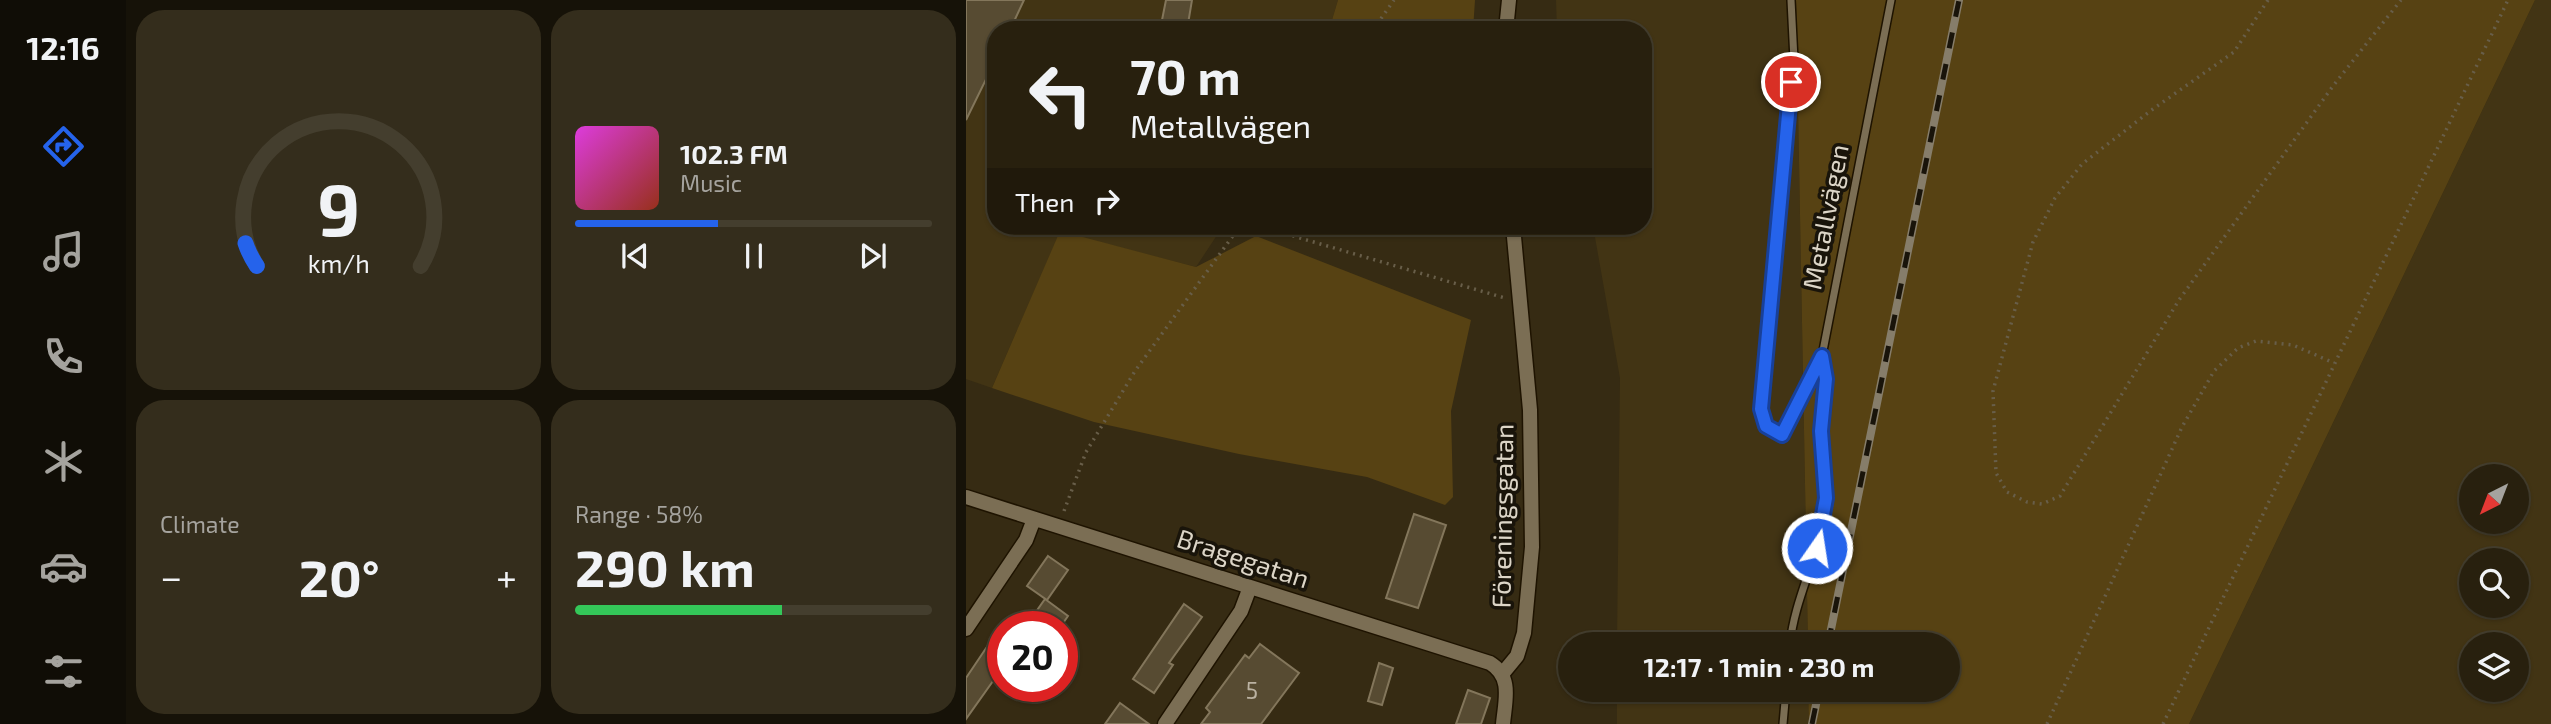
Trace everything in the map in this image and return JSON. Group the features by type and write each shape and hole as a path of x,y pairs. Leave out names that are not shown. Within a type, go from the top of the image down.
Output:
{"street":[{"path":"1507,21 1509,0"},
{"name":"Föreningsgatan","path":"1503,673 1517,656 1524,633 1532,547 1530,410 1514,235"},
{"name":"Bragegatan","path":"966,497 1490,663 1503,673"},
{"path":"966,629 1026,540 1034,519"},
{"path":"1165,724 1241,611 1250,587"},
{"path":"1503,673 1506,690 1503,724"}],"lane":[{"name":"Metallvägen","path":"1791,0 1794,60 1761,409 1766,426 1782,435 1822,356 1891,0"},
{"path":"1792,632 1795,610 1813,564 1825,515 1821,431 1826,379 1822,356"},
{"path":"1783,724 1785,702"}],"path":[{"path":"1379,21 1394,0"},
{"path":"2268,0 2234,52 2152,109 2082,164 2055,198 2033,242 1993,391 1996,473 2007,492 2027,502 2042,504 2060,496 2179,300 2333,86 2401,0"},
{"path":"2163,724 2508,0"},
{"path":"1058,526 1086,452 1135,371 1233,235"},
{"path":"1290,235 1521,302"},
{"path":"2047,724 2182,427 2214,371 2238,348 2256,341 2293,345 2334,363"}],"shaded area":[{"path":"966,0 1338,0 1332,21 987,21 987,235 1059,235 992,388 966,379"},
{"path":"1338,0 1475,0 1474,21 1332,21"},
{"path":"1556,0 1796,0 1808,632 1617,632 1620,378 1595,235 1652,235 1652,21 1557,21"},
{"path":"1796,0 2535,0 2189,724 1809,724 1808,702 1960,702 1960,632 1808,632"},
{"path":"2535,0 2551,0 2551,724 2189,724"},
{"path":"1058,235 1075,235 1196,267 1256,236 1471,320 1451,411 1453,497 1445,505 1367,477 1239,454 1094,422 992,388"},
{"path":"1072,235 1217,235 1196,267"},
{"path":"1617,702 1808,702 1809,724 1617,724"}],"building":[{"path":"966,0 1024,0 1014,21 987,21 987,77 966,120"},
{"path":"1166,0 1192,0 1188,21 1162,21"},
{"path":"1414,514 1446,525 1418,608 1386,598"},
{"path":"1048,556 1068,570 1047,600 1027,586"},
{"path":"1045,599 1061,611 1037,611"},
{"path":"1184,604 1202,617 1169,663 1173,665 1154,693 1133,679"},
{"path":"1260,644 1299,673 1261,724 1201,724 1210,712 1206,708 1245,655 1249,658"},
{"path":"987,647 987,689 966,719 966,678"},
{"path":"1379,663 1393,668 1382,705 1368,701"},
{"path":"1468,690 1490,698 1481,724 1456,724"},
{"path":"1120,703 1149,724 1105,724"}],"railway":[{"path":"1830,632 1959,0"},
{"path":"1812,724 1817,702"}],"route":[{"path":"1791,82 1783,185 1771,276 1761,409 1766,426 1782,435 1822,356 1826,391 1821,447 1826,498 1817,548"}]}
